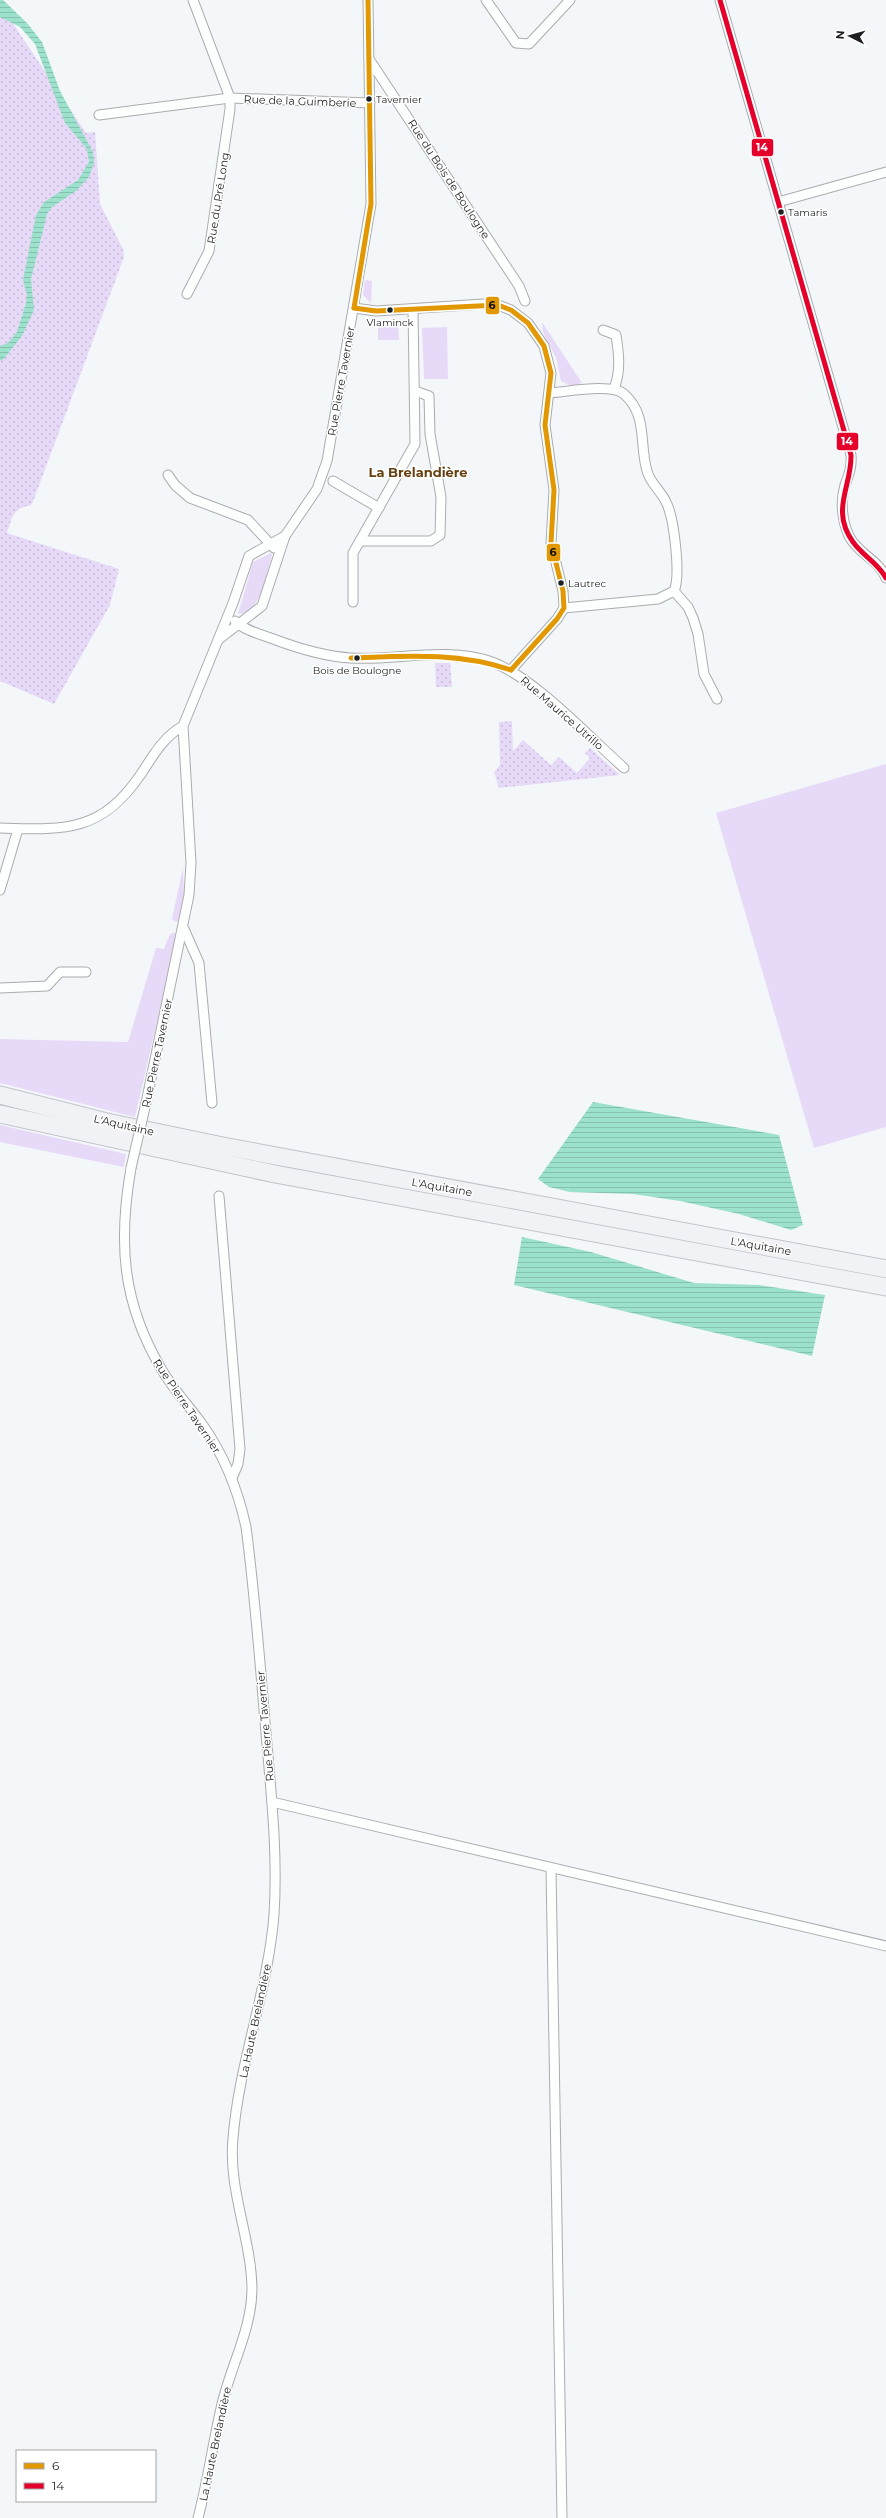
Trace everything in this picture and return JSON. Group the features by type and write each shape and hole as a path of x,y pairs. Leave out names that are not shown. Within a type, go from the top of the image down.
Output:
{"highway":[{"name":"L'Aquitaine","path":"0,1095 107,1122 228,1147 886,1269"},
{"name":"L'Aquitaine","path":"0,1114 260,1171 886,1287"}],"street":[{"name":"Rue de la Guimberie","path":"193,0 230,98"},
{"name":"Rue Pierre Tavernier","path":"218,640 262,606 286,536 317,489 327,461 371,204 368,0"},
{"path":"486,0 516,43 522,45 529,44 570,0"},
{"path":"720,0 851,455 850,473 842,499 844,524 858,549 879,565 886,578"},
{"name":"Rue du Bois de Boulogne","path":"370,59 510,273 525,301"},
{"name":"Rue de la Guimberie","path":"99,115 230,98 370,103"},
{"name":"Rue du Pré Long","path":"187,294 207,259 212,241 230,98"},
{"path":"778,202 886,172"},
{"path":"354,308 376,311 483,304 498,306 521,316 536,334 546,353 551,373 545,425 554,490 551,543 563,590 564,608 557,619 511,670"},
{"path":"353,602 353,553 415,444 413,309"},
{"path":"604,330 616,335 620,364 619,376 614,389"},
{"path":"549,393 614,389 624,394 637,412 642,428 647,473 666,501 671,515 677,577 674,591"},
{"path":"360,541 431,541 440,534 441,497 430,434 429,396 415,391"},
{"path":"168,475 175,485 190,498 248,520 269,544 276,549 279,555"},
{"path":"333,481 379,508"},
{"name":"Rue Pierre Tavernier","path":"272,1802 250,1557 242,1509 232,1478 202,1425 162,1371 140,1327 132,1304 124,1252 123,1227 131,1168 184,929 191,863 183,726 218,640 249,556 286,536"},
{"path":"564,608 658,599 674,591"},
{"path":"674,591 688,607 693,618 698,634 704,674 717,699"},
{"path":"228,614 238,624"},
{"name":"Rue Maurice Utrillo","path":"238,624 300,649 334,656 351,658 446,655 490,662 511,670 529,683 624,768"},
{"path":"0,828 64,829 78,826 106,812 137,780 164,741 183,726"},
{"path":"0,890 18,829"},
{"path":"184,929 199,963 212,1103"},
{"path":"0,988 42,987 50,984 60,972 86,972"},
{"path":"219,1196 240,1449 238,1464 232,1478"},
{"path":"272,1802 551,1869 886,1946"},
{"name":"La Haute Brelandière","path":"198,2518 210,2471 222,2405 245,2334 252,2301 251,2270 235,2194 231,2156 236,2114 272,1937 275,1893 272,1802"},
{"path":"551,1869 562,2518"}],"shaded area":[{"path":"0,0 3,0 27,23 42,42 60,91 93,152 94,163 89,177 76,191 52,207 47,214 31,279 34,310 22,336 2,361 0,360 0,346 8,343 17,332 26,303 27,295 23,280 36,215 44,202 78,180 89,162 87,149 65,123 35,44 20,27 0,17"},
{"path":"0,4 86,133 95,132 100,204 123,249 124,257 34,499 31,505 20,509 14,514 7,533 119,569 110,605 54,704 0,681"},
{"path":"365,280 372,281 371,303 363,295"},
{"path":"542,322 582,383 571,386 561,381 556,358 543,332"},
{"path":"398,325 399,340 378,340 378,326"},
{"path":"447,327 448,379 424,379 422,328"},
{"path":"271,553 272,555 265,582 257,600 246,612 238,614 253,562"},
{"path":"435,663 450,663 452,687 436,687"},
{"path":"512,721 513,751 523,740 551,765 559,757 577,773 590,758 585,753 590,748 620,775 499,788 494,772 500,765 499,722"},
{"path":"886,764 886,1127 814,1148 716,813"},
{"path":"183,868 184,895 181,919 176,922 172,919"},
{"path":"174,933 177,935 135,1117 0,1083 0,1039 128,1042 156,948 164,949 170,934"},
{"path":"593,1102 779,1135 803,1225 791,1230 739,1214 680,1201 633,1194 570,1192 549,1187 538,1179"},
{"path":"0,1125 126,1154 124,1167 0,1142"},
{"path":"522,1237 591,1252 694,1283 759,1285 825,1295 812,1356 514,1285"}],"transit line":[{"name":"6","path":"354,308 371,204 368,0"},
{"name":"14","path":"720,0 851,455 843,509 843,519 846,530 853,542 879,568 886,578"},
{"name":"6","path":"354,308 376,311 498,305 511,310 528,323 544,346 551,373 545,425 554,490 551,543 563,591 564,608 557,619 511,670"},
{"name":"6","path":"351,658 432,656 471,660 511,670"}],"place":[{"name":"Tavernier","path":"369,99"},
{"name":"Tamaris","path":"781,212"},
{"name":"Vlaminck","path":"390,310"},
{"name":"Lautrec","path":"561,583"},
{"name":"Bois de Boulogne","path":"357,658"}],"district":[{"name":"La Brelandière","path":"418,472"}]}
